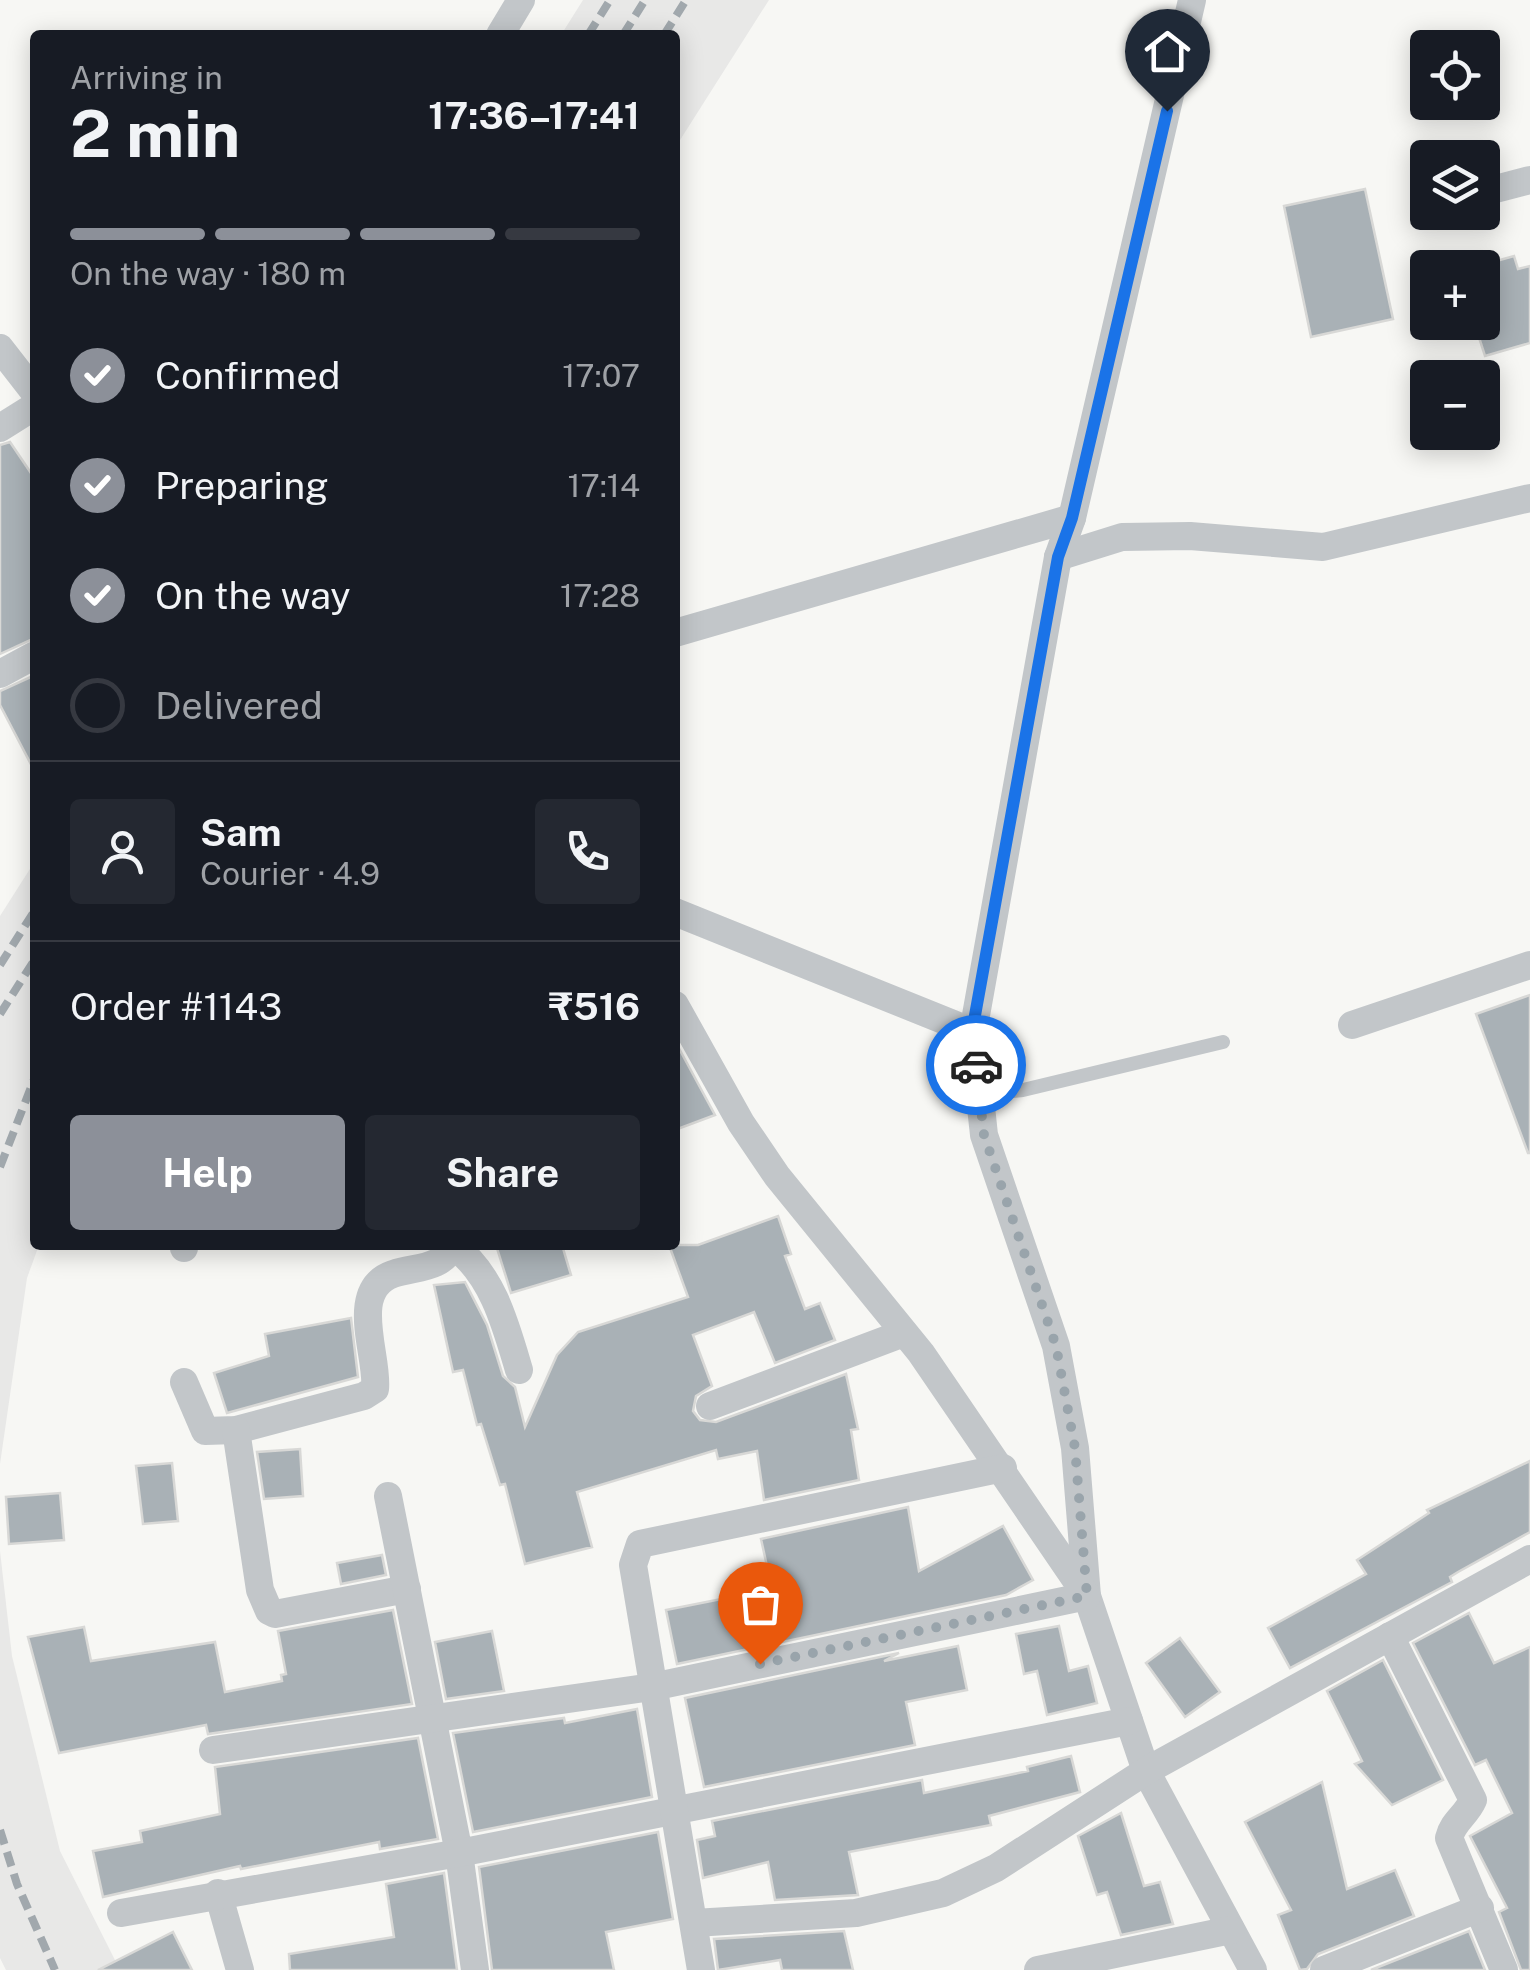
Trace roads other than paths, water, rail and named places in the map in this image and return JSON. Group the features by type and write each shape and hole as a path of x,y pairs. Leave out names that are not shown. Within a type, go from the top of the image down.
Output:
{"street":[{"path":"503,30 522,0"},
{"path":"1192,0 1072,518 1058,557 972,1032 984,1135 1056,1346 1075,1448 1087,1596 1146,1772 1253,1970"},
{"path":"1500,188 1530,180"},
{"path":"0,348 30,387"},
{"path":"0,428 30,409"},
{"path":"1058,557 1122,537 1190,536 1322,547 1530,498"},
{"path":"680,632 1072,518"},
{"path":"0,674 30,658"},
{"path":"680,914 972,1032"},
{"path":"1352,1025 1530,966"},
{"path":"680,1014 740,1123 777,1176 904,1333 1003,1468 1087,1596"},
{"path":"184,1382 205,1431 236,1430 375,1389 367,1317 371,1296 388,1275 433,1266 450,1250"},
{"path":"459,1250 490,1290 519,1370"},
{"path":"710,1406 904,1333"},
{"path":"236,1430 260,1590 269,1611 276,1614 407,1589"},
{"path":"700,1970 633,1565 640,1544 1003,1468"},
{"path":"388,1496 434,1718 476,1970"},
{"path":"694,1923 856,1913 943,1893 996,1868 1146,1772 1530,1560"},
{"path":"213,1750 652,1687 1087,1596"},
{"path":"1390,1636 1472,1800 1467,1812 1452,1824 1449,1838 1504,1970"},
{"path":"121,1913 218,1892 458,1853 1129,1721"},
{"path":"218,1892 240,1970"},
{"path":"1324,1970 1480,1908"},
{"path":"1038,1970 1232,1930"}],"lane":[{"path":"979,1096 1024,1090 1223,1042"}],"railway":[{"path":"591,30 610,0"},
{"path":"626,30 645,0"},
{"path":"667,30 686,0"},
{"path":"0,965 30,918"},
{"path":"0,1014 30,967"},
{"path":"0,1167 30,1090"},
{"path":"0,1830 17,1884 55,1970"}]}
